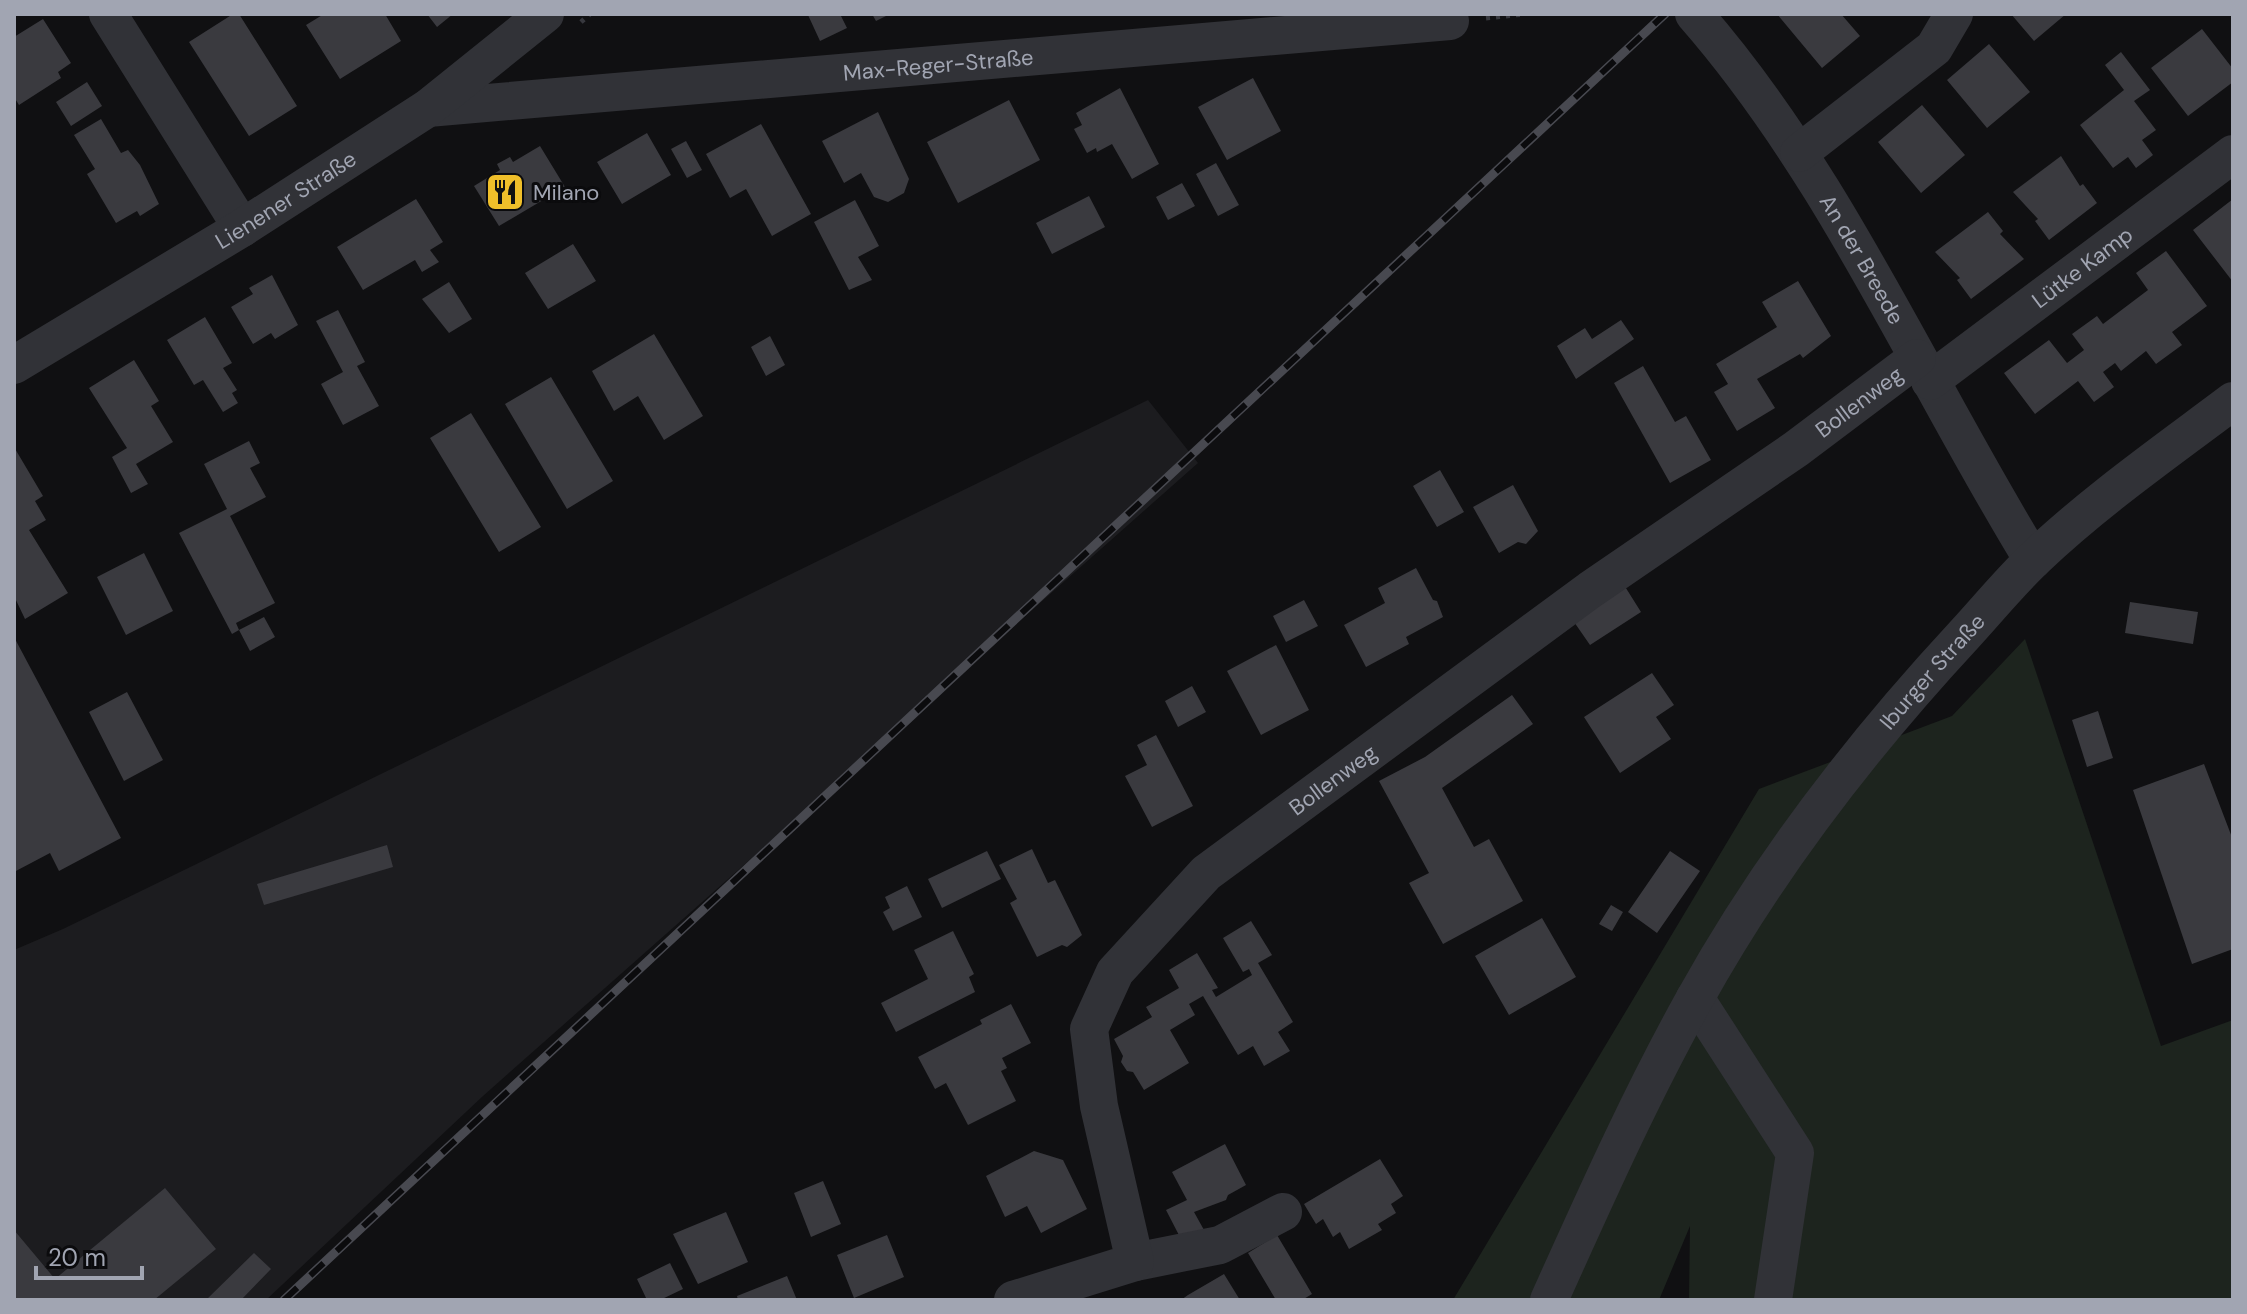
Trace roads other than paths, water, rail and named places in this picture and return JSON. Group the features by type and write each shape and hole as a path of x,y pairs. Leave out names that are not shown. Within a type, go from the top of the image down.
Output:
{"street":[{"path":"108,14 242,228"},
{"name":"Lienener Straße","path":"14,365 242,228 428,108 545,14"},
{"name":"An der Breede","path":"1694,14 1731,57 1799,153 1924,369 1972,461 2033,560"},
{"path":"1799,153 1934,48 1954,14"},
{"name":"Max-Reger-Straße","path":"428,108 1450,21"},
{"name":"Lütke Kamp","path":"1924,369 2233,154"},
{"name":"Bollenweg","path":"1135,1262 1099,1106 1089,1029 1115,972 1206,873 1590,590 1796,449 1924,369"},
{"name":"Iburger Straße","path":"1549,1300 1623,1135 1695,998 1747,914 1827,797 1917,686 2033,560 2110,494 2233,401"},
{"path":"1695,998 1795,1153 1773,1300"},
{"path":"1013,1300 1135,1262 1220,1245 1283,1212"}],"railway":[{"path":"284,1300 1665,14"}],"place":[{"name":"Milano","path":"505,192"}]}
